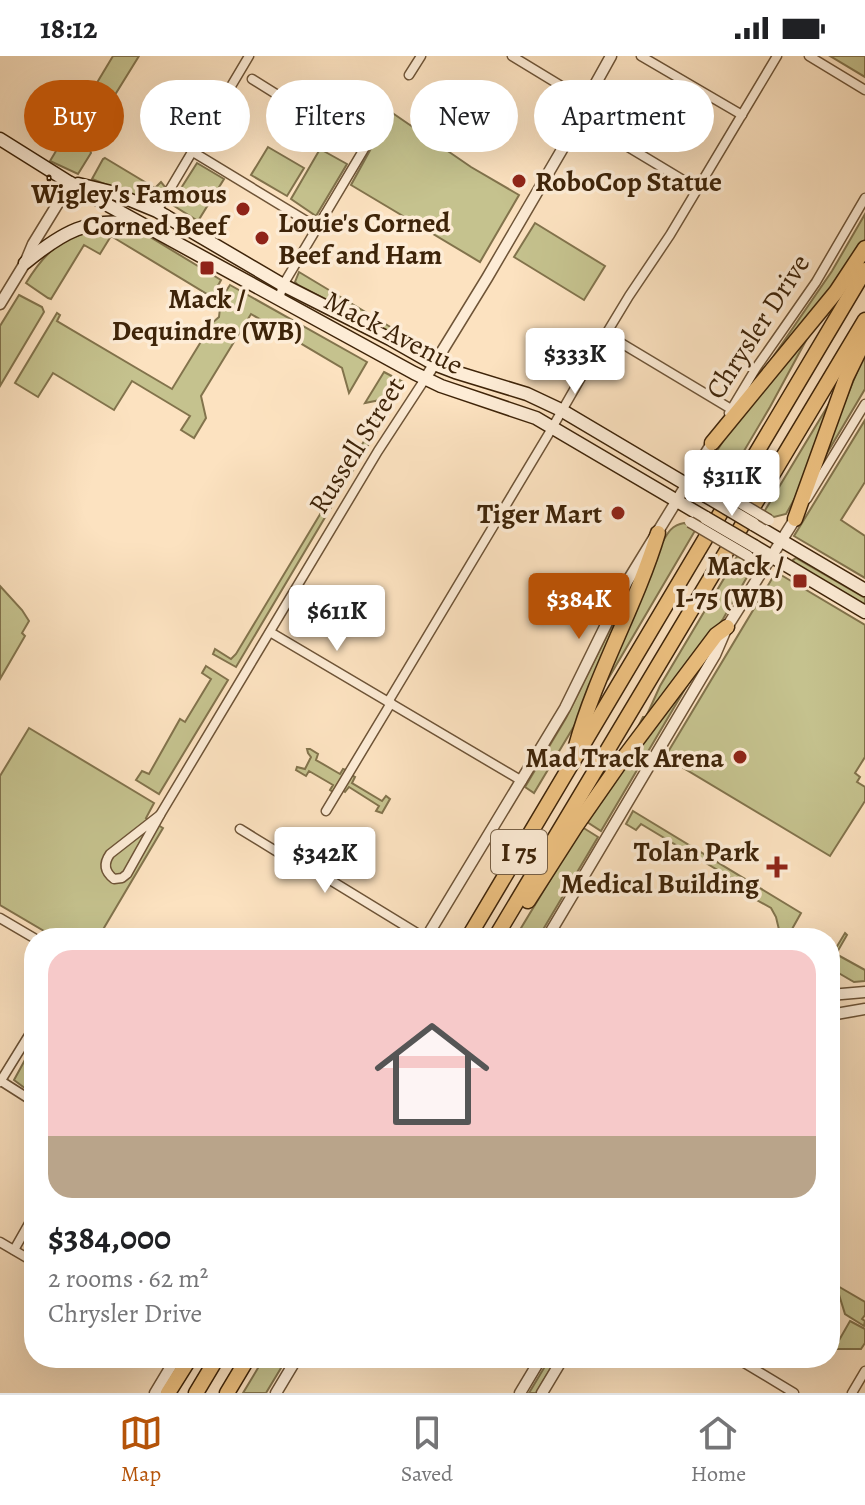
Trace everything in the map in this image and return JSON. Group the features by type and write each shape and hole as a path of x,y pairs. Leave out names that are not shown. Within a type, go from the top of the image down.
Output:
{"highway":[{"path":"712,443 836,292 865,248"},
{"name":"I 75","path":"474,928 865,270"},
{"name":"I 75","path":"500,928 865,320"},
{"path":"794,520 846,378 865,339"},
{"path":"571,766 583,719 621,632 658,533"},
{"path":"504,928 521,912 622,760 716,635 727,627"},
{"path":"168,1393 184,1368"},
{"path":"196,1393 211,1368"},
{"path":"227,1393 242,1368"},
{"path":"237,1393 244,1368"}],"main road":[{"name":"Mack Avenue","path":"0,139 69,186 425,379 553,426 678,501 693,517 751,551 772,556 865,612"},
{"name":"Mack Avenue","path":"69,186 111,192 157,211 283,285 434,364 531,396 561,410 687,485 709,491 766,525 795,549 865,590"},
{"path":"25,263 62,235 92,224 131,223 153,230"},
{"path":"179,243 217,259 224,257 226,251"},
{"path":"402,366 412,363 414,357 409,350"},
{"path":"461,393 459,384 466,376"},
{"path":"521,412 529,406 531,396"},
{"path":"662,491 672,475"},
{"path":"786,564 795,549"}],"street":[{"path":"235,80 249,56"},
{"path":"409,75 421,56"},
{"path":"512,56 551,80"},
{"name":"Russell Street","path":"598,80 611,56"},
{"path":"641,56 742,115"},
{"path":"326,811 606,334 777,56"},
{"path":"809,56 865,90"},
{"path":"252,79 364,149 283,285 279,299"},
{"path":"157,211 193,152 318,228"},
{"name":"Russell Street","path":"160,815 110,854 105,868 114,879 127,874 560,152"},
{"path":"637,152 698,189"},
{"path":"0,304 69,186"},
{"name":"Chrysler Drive","path":"432,928 565,708 627,582 756,368 816,282 865,198"},
{"path":"606,334 731,409"},
{"path":"553,928 715,655 727,627 865,404"},
{"path":"699,465 709,491"},
{"path":"666,520 693,517"},
{"path":"766,525 794,520"},
{"path":"751,551 760,575"},
{"path":"270,632 522,781"},
{"path":"240,829 410,928"},
{"path":"0,918 24,932"},
{"path":"840,994 863,992 863,1009 840,1013"},
{"path":"24,1043 0,1081 24,1096"},
{"path":"14,1250 24,1232"},
{"path":"0,1242 24,1256"},
{"path":"155,1393 170,1368"},
{"path":"276,1393 291,1368"},
{"path":"520,1393 535,1368"},
{"path":"542,1393 557,1368"},
{"path":"753,1368 794,1393"},
{"path":"852,1393 865,1371"}],"shaded area":[{"path":"113,56 139,56 124,80 99,80"},
{"path":"830,56 865,56 865,77"},
{"path":"394,114 410,125 410,152 449,152 519,195 480,262 351,185 369,152 394,152"},
{"path":"266,150 277,152 304,168 287,196 251,175"},
{"path":"55,152 91,153 78,174 50,161"},
{"path":"318,152 325,152 347,164 316,216 291,199"},
{"path":"105,158 155,188 161,182 166,188 159,199 154,197 150,202 92,179"},
{"path":"197,163 224,179 198,221 171,204"},
{"path":"865,214 865,240 848,269 751,389 832,271"},
{"path":"535,223 605,266 584,300 514,257"},
{"path":"98,230 122,230 150,237 221,280 212,297 111,236 100,254 84,245 51,299 26,283 55,248 74,237"},
{"path":"299,272 427,349 425,352 298,285 295,282"},
{"path":"230,285 367,362 349,393 342,368 251,314 201,396 206,418 194,438 181,430 190,416 132,381 114,410 53,373 38,397 15,383 57,313 60,315 57,321 172,389 202,340 197,336 219,317 221,299"},
{"path":"19,295 42,307 44,312 0,386 0,326"},
{"path":"809,335 722,488 711,477 710,462 735,422"},
{"path":"865,352 865,389 817,470"},
{"path":"384,372 405,383 236,667 213,654 215,649 231,659 236,654 390,398 365,403"},
{"path":"829,404 832,405 786,514 774,517 764,512"},
{"path":"865,420 865,482 841,520 865,536 865,578 794,536"},
{"path":"684,523 696,529 608,679 605,677 662,543 676,525"},
{"path":"738,555 749,562 751,570 723,619 643,726 639,725 646,717 660,686"},
{"path":"796,558 865,598 865,605 794,563"},
{"path":"776,572 865,625 865,757 855,773 860,777 857,782 865,787 865,801 830,856 665,757"},
{"path":"633,583 579,718 534,793 525,787 566,718"},
{"path":"0,586 29,621 22,633 25,636 0,679"},
{"path":"206,666 228,680 159,794 136,780 142,771 149,774 180,719 185,722 211,679 202,673"},
{"path":"698,667 601,831 584,820"},
{"path":"29,728 154,803 146,818 163,828 104,928 39,928 0,905 0,776"},
{"path":"307,749 318,754 316,760 340,774 343,769 346,770 333,792 330,790 333,785 309,771 306,776 296,770 297,767 305,769 311,757"},
{"path":"351,775 355,777 352,783 382,801 386,796 390,799 382,813 376,811 379,806 349,787 345,792 342,790"},
{"path":"633,811 801,913 793,928 779,928 771,908 737,889 739,883 641,824 636,830 626,824"},
{"path":"582,827 598,837 544,928 521,928"},
{"path":"840,956 865,970 865,981 854,982 840,974"},
{"path":"24,1062 24,1088 14,1080"},
{"path":"840,1287 865,1302 864,1326 845,1314"},
{"path":"850,1321 865,1329 865,1343 861,1349 840,1349 840,1338"},
{"path":"258,1368 281,1368 266,1393 243,1393"},
{"path":"544,1368 551,1368 536,1393 529,1393"}],"place":[{"name":"RoboCop Statue","path":"519,181"},
{"name":"Wigley's Famous Corned Beef","path":"243,209"},
{"name":"Louie's Corned Beef and Ham","path":"262,238"},
{"name":"Mack / Dequindre (WB)","path":"207,268"},
{"name":"Tiger Mart","path":"618,513"},
{"name":"Mack / I-75 (WB)","path":"800,581"},
{"name":"Mad Track Arena","path":"740,757"},
{"name":"Tolan Park Medical Building","path":"777,867"}]}
